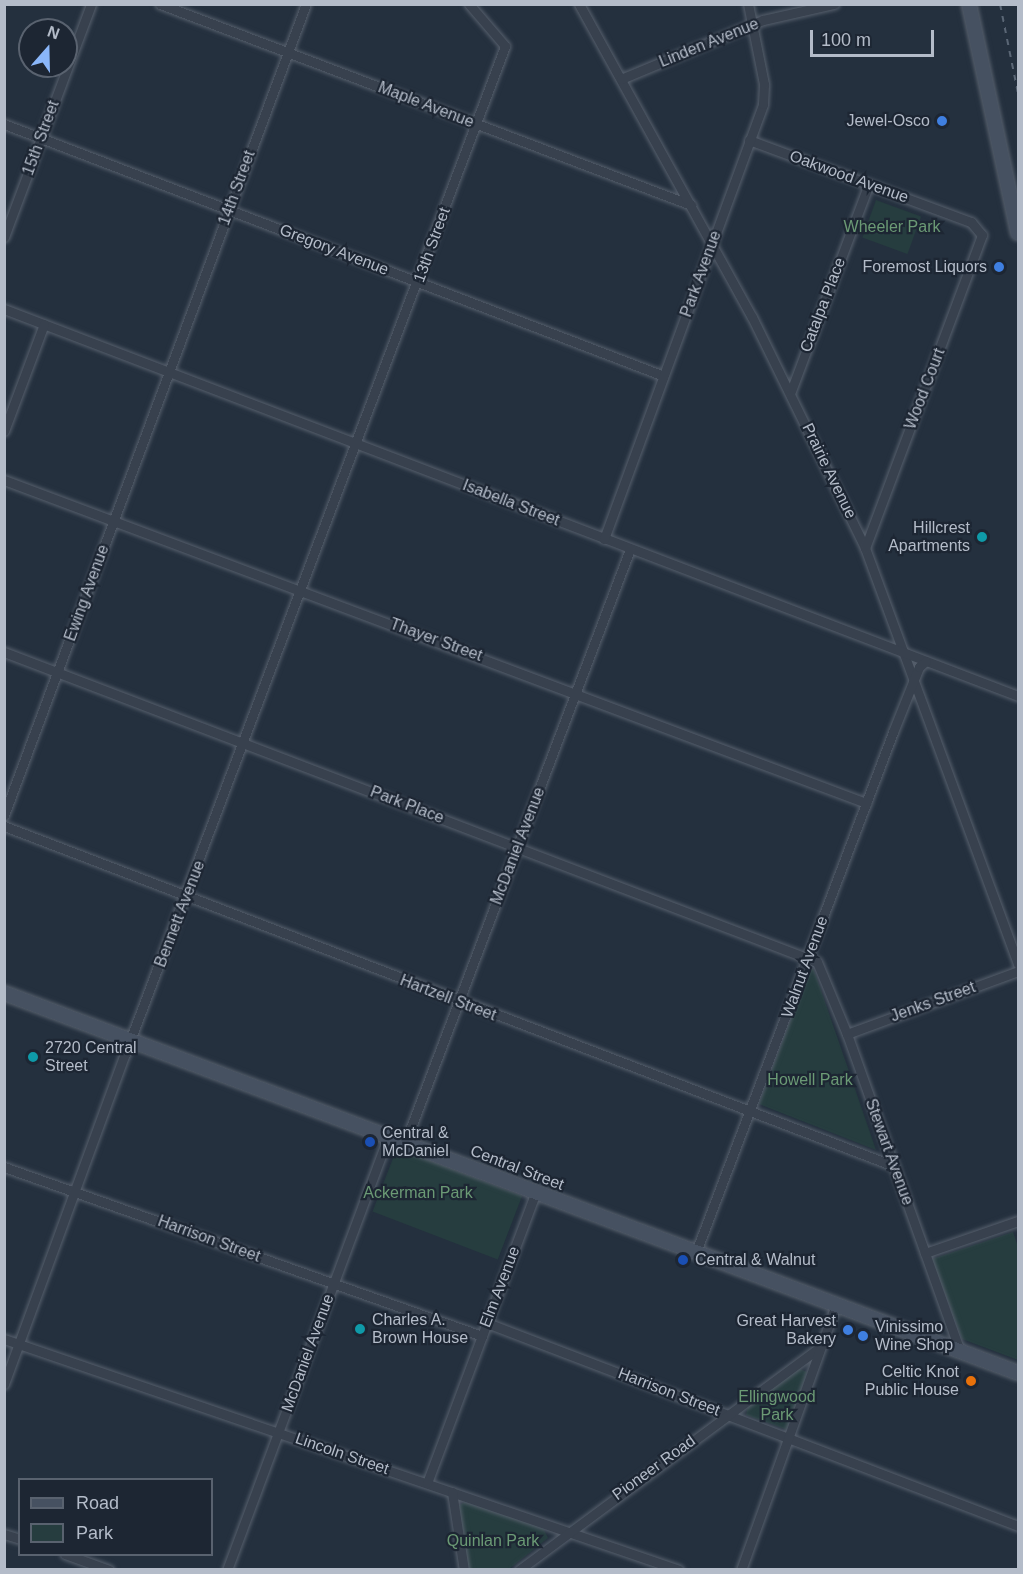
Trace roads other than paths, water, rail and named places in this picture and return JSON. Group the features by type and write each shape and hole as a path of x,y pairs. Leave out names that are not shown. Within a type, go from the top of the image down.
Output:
{"main road":[{"path":"969,4 1018,233"},
{"name":"Central Street","path":"4,993 1018,1374"}],"street":[{"name":"15th Street","path":"4,237 91,4"},
{"name":"Maple Avenue","path":"160,4 692,205"},
{"name":"14th Street","path":"169,372 306,4"},
{"name":"13th Street","path":"357,444 505,46 469,4"},
{"name":"Prairie Avenue","path":"579,4 713,242 790,391 865,548 1018,964"},
{"name":"Park Avenue","path":"604,539 713,242 764,94 748,4"},
{"name":"Linden Avenue","path":"621,79 753,24 834,4"},
{"name":"Gregory Avenue","path":"4,124 664,376"},
{"name":"Oakwood Avenue","path":"749,140 971,222 980,230"},
{"name":"Catalpa Place","path":"790,391 869,184"},
{"name":"Wood Court","path":"865,548 981,241 980,230"},
{"name":"Isabella Street","path":"4,309 1018,696"},
{"path":"4,431 44,324"},
{"name":"Ewing Avenue","path":"4,815 169,372"},
{"name":"Bennett Avenue","path":"4,1384 131,1040 357,444"},
{"name":"Thayer Street","path":"4,480 576,692 866,803"},
{"name":"McDaniel Avenue","path":"405,1143 630,549"},
{"name":"Park Place","path":"4,651 809,958"},
{"name":"Walnut Avenue","path":"696,1252 913,682 926,661"},
{"name":"Hartzell Street","path":"4,826 458,1002 894,1166"},
{"name":"Stewart Avenue","path":"809,958 822,967 960,1352"},
{"name":"Jenks Street","path":"847,1034 1018,971"},
{"name":"McDaniel Avenue","path":"227,1569 388,1137"},
{"name":"Harrison Street","path":"4,1167 482,1336"},
{"name":"Elm Avenue","path":"427,1483 536,1192"},
{"path":"925,1253 1018,1221"},
{"path":"741,1569 836,1305"},
{"name":"Harrison Street","path":"487,1323 1018,1526"},
{"name":"Lincoln Street","path":"4,1339 679,1569"},
{"name":"Pioneer Road","path":"519,1569 567,1531 730,1415 820,1347"},
{"path":"452,1492 464,1569"},
{"path":"71,1556 109,1569"}],"railway":[{"path":"1000,4 1018,93"}],"place":[{"name":"Jewel-Osco","path":"942,121"},
{"name":"Foremost Liquors","path":"999,267"},
{"name":"Hillcrest Apartments","path":"982,537"},
{"name":"2720 Central Street","path":"33,1057"},
{"name":"Central & McDaniel","path":"370,1142"},
{"name":"Central & Walnut","path":"683,1260"},
{"name":"Charles A. Brown House","path":"360,1329"},
{"name":"Great Harvest Bakery","path":"848,1330"},
{"name":"Vinissimo Wine Shop","path":"863,1336"},
{"name":"Celtic Knot Public House","path":"971,1381"}],"park label":[{"name":"Wheeler Park","path":"892,227"},
{"name":"Howell Park","path":"810,1080"},
{"name":"Ackerman Park","path":"418,1193"},
{"name":"Ellingwood Park","path":"777,1406"},
{"name":"Quinlan Park","path":"493,1541"}]}
